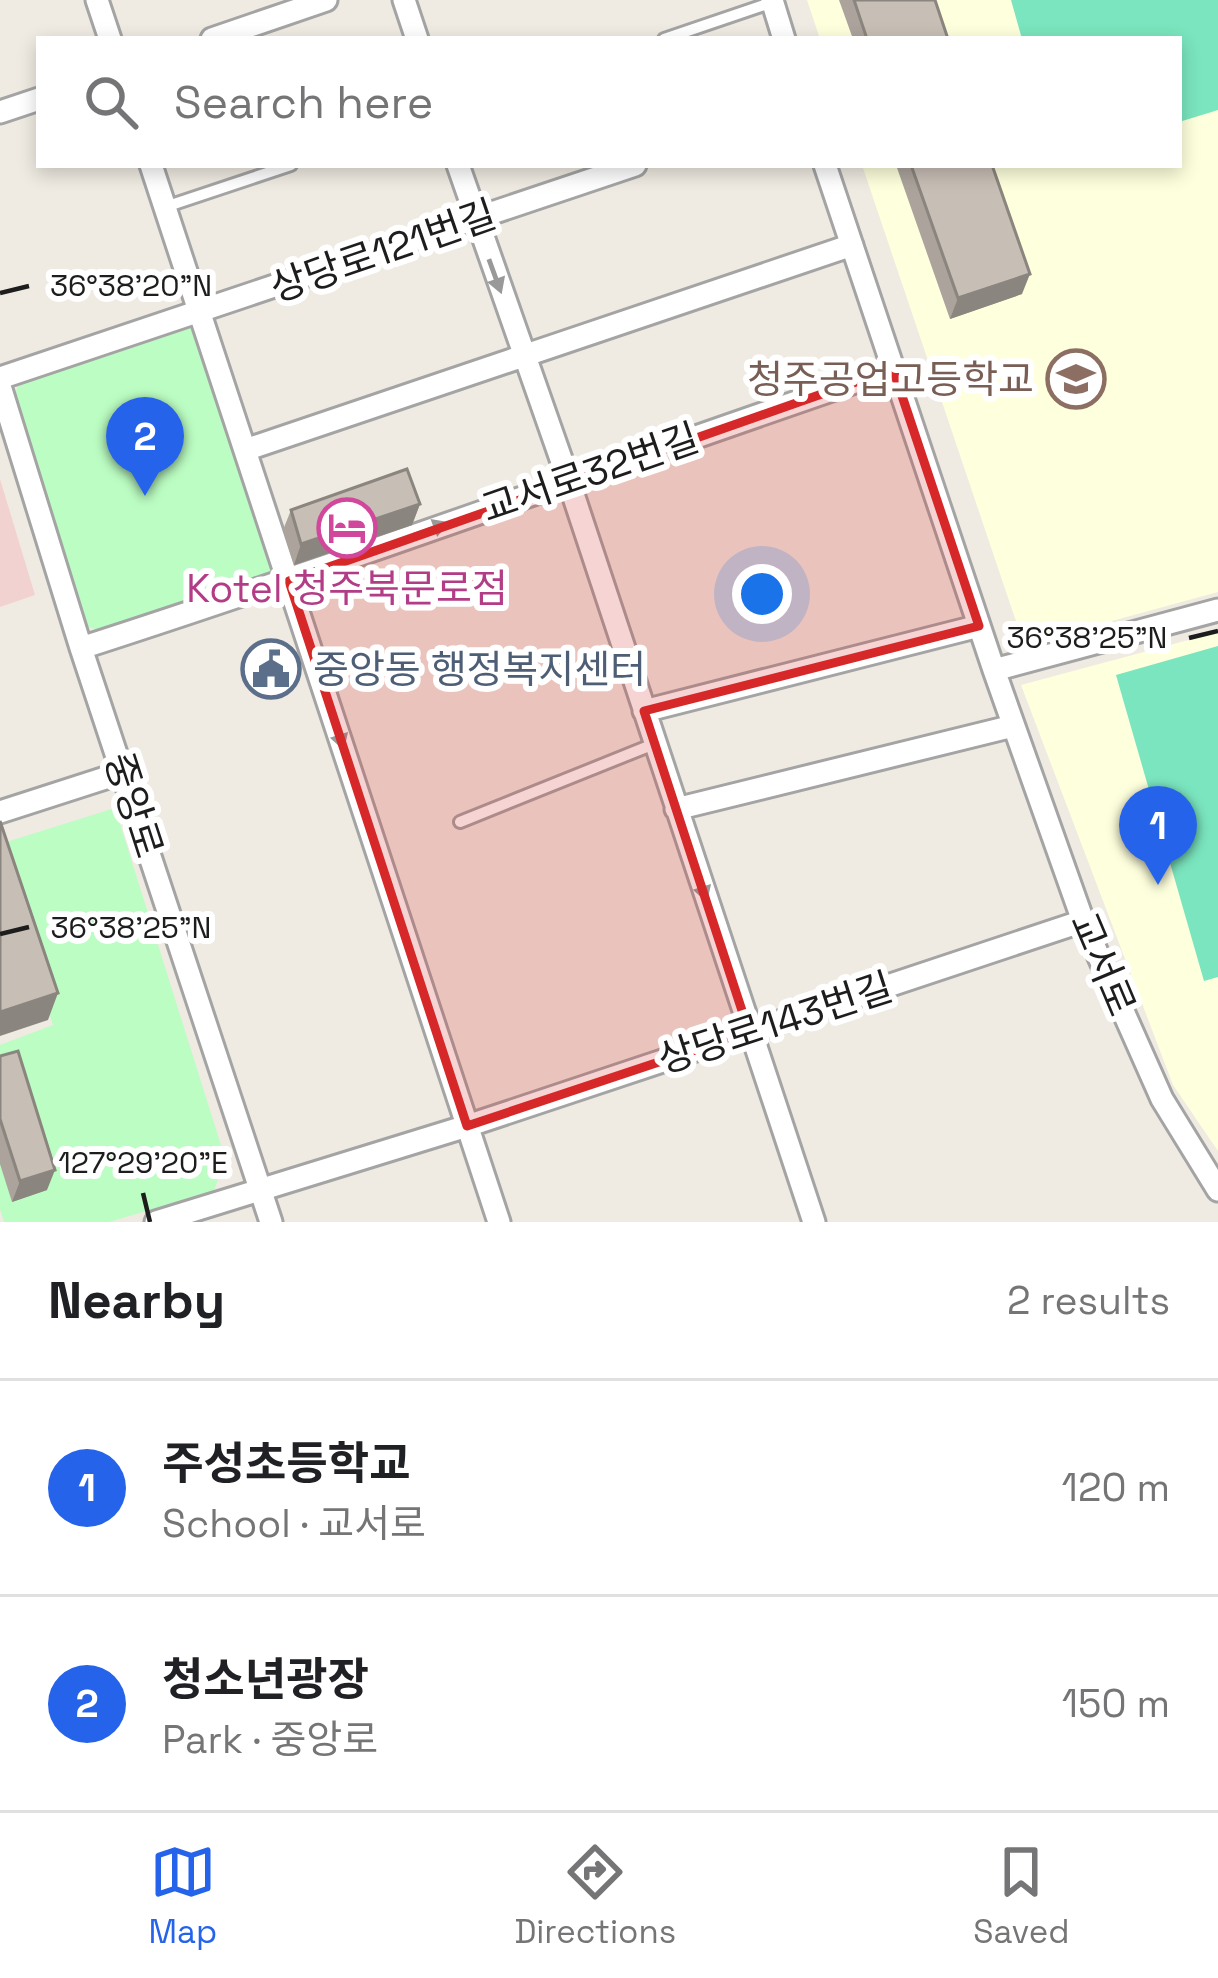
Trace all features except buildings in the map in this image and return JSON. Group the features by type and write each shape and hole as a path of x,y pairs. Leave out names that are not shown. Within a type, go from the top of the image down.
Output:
{"street":[{"path":"97,0 109,36"},
{"path":"221,36 326,0"},
{"path":"404,0 416,36"},
{"path":"772,1 783,36"},
{"path":"0,112 36,100"},
{"path":"152,168 500,1222"},
{"path":"459,168 568,479 814,1222"},
{"name":"상당로121번길","path":"0,382 625,168"},
{"name":"교서로","path":"826,168 1083,921 1162,1099 1218,1190"},
{"path":"245,450 852,245"},
{"name":"교서로32번길","path":"81,648 289,581 568,479 893,369"},
{"name":"중앙로","path":"0,382 81,648 271,1222"},
{"path":"994,670 1218,610"},
{"path":"644,711 979,626"},
{"path":"676,809 1013,726"},
{"path":"0,812 124,772"},
{"name":"상당로143번길","path":"156,1222 466,1126 1083,921"}],"lane":[{"path":"673,36 772,1"},
{"path":"165,207 282,168"},
{"path":"460,822 655,744"}],"highlighted area":[{"path":"893,369 979,626 644,711 749,1032 467,1126 289,581"}],"shaded area":[{"name":"청주공업고등학교","path":"807,0 1218,0 1218,592 1024,645 863,168 1182,168 1182,36 819,36"},
{"path":"0,479 35,595 0,607"},
{"path":"1218,632 1218,1151 1173,1085 1021,685"}],"green space":[{"path":"1011,0 1218,0 1218,110 1182,121 1182,36 1021,36"},
{"path":"194,320 280,577 106,632 80,625 10,416 18,384"},
{"path":"1218,646 1218,977 1204,981 1116,675"},
{"path":"115,808 225,1158 214,1191 109,1222 4,1222 0,1209 0,1045 53,1025 0,869 0,844"}],"place":[{"name":"청주공업고등학교","path":"1076,379"},
{"name":"청소년광장","path":"145,496"},
{"name":"Kotel 청주북문로점","path":"347,528"},
{"name":"중앙동 행정복지센터","path":"271,669"},
{"name":"주성초등학교","path":"1158,885"}]}
